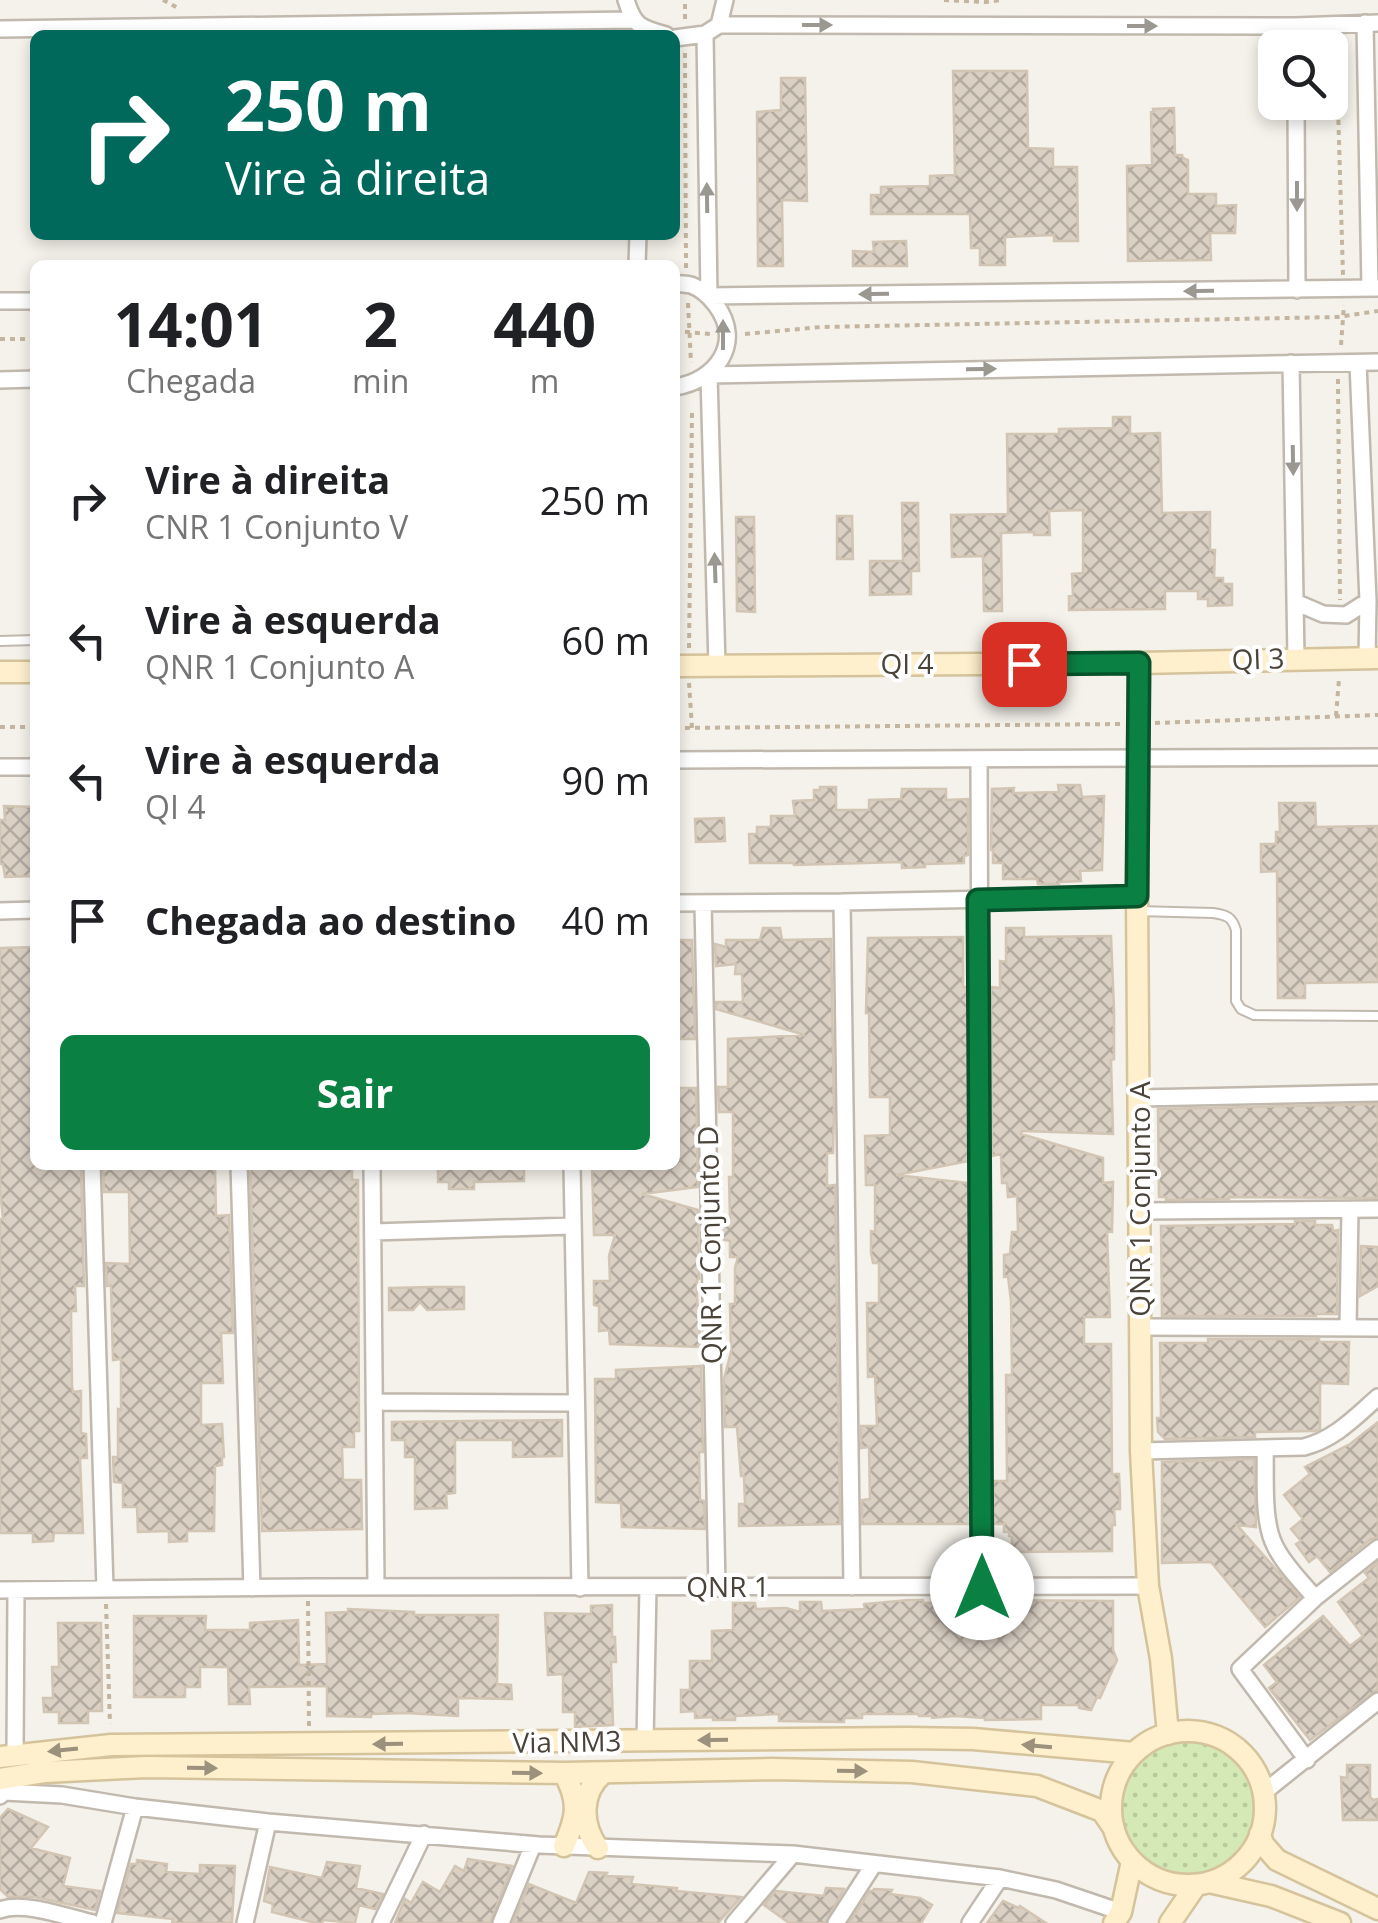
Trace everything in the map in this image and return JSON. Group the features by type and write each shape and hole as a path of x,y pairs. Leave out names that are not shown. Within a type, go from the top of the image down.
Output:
{"main road":[{"name":"QI 3","path":"1139,663 1372,658"},
{"name":"QI 4","path":"680,666 1139,663"},
{"name":"QNR 1 Conjunto A","path":"1139,663 1142,1451 1148,1586 1161,1659 1168,1734"},
{"path":"0,672 30,672"},
{"path":"1170,1923 1203,1883 1218,1880 1239,1866 1255,1848 1264,1825 1266,1800 1259,1777 1246,1756 1226,1741 1203,1732 1176,1732 1151,1740 1124,1767 1110,1805 1113,1827 1126,1854 1146,1873 1170,1883 1203,1883 1271,1896 1340,1923"},
{"name":"Via NM3","path":"8,1756 110,1745 950,1738 1134,1753"},
{"name":"Via NM3","path":"1,1789 44,1772 146,1767 564,1773 772,1769 912,1772 1037,1786 1102,1811 1113,1827"},
{"path":"598,1848 590,1837 585,1816 590,1790 603,1772"},
{"path":"564,1773 574,1792 576,1810 564,1846"},
{"path":"1260,1834 1277,1860 1378,1908"},
{"path":"1117,1918 1132,1861"}],"street":[{"path":"0,28 641,28 626,0"},
{"path":"720,26 726,0"},
{"path":"680,37 705,34 720,26 1371,23 1374,288 709,296"},
{"path":"1295,26 1295,30"},
{"path":"705,34 709,296"},
{"path":"1296,120 1297,290"},
{"path":"680,284 709,296 722,314 727,335 722,357 709,375 680,387"},
{"path":"0,301 30,301"},
{"path":"1358,362 1372,658"},
{"path":"709,375 1378,362"},
{"path":"1291,363 1296,658"},
{"path":"709,375 718,666"},
{"path":"0,380 30,380"},
{"path":"1295,602 1324,614 1346,615 1368,601"},
{"path":"680,760 1378,757"},
{"path":"979,760 982,1588"},
{"path":"0,767 30,767"},
{"path":"842,902 852,1587"},
{"path":"680,903 1137,903"},
{"name":"QNR 1 Conjunto D","path":"703,903 717,1588"},
{"path":"0,911 30,910"},
{"path":"1140,1098 1378,1093"},
{"path":"92,1170 105,1589"},
{"path":"238,1170 252,1588"},
{"path":"372,1170 376,1586"},
{"path":"572,1170 580,1588"},
{"path":"1141,1210 1378,1209"},
{"path":"1348,1328 1350,1210"},
{"path":"372,1232 572,1226"},
{"path":"1140,1327 1378,1328"},
{"path":"374,1402 575,1403"},
{"path":"1142,1451 1304,1447 1321,1443 1375,1407"},
{"path":"1265,1449 1268,1525 1276,1551 1315,1598"},
{"path":"1306,1760 1240,1669 1315,1598 1378,1548"},
{"name":"QNR 1","path":"8,1590 1148,1586"},
{"path":"645,1741 648,1587"},
{"path":"8,1590 8,1756"},
{"path":"1263,1793 1378,1701"},
{"path":"1,1789 268,1822 533,1845 794,1854 1000,1878 1056,1890 1117,1918"},
{"path":"103,1923 135,1807"},
{"path":"245,1923 268,1822"},
{"path":"381,1923 424,1834"},
{"path":"500,1923 533,1845"},
{"path":"734,1923 794,1854"},
{"path":"836,1923 874,1864"},
{"path":"970,1923 1000,1878"},
{"path":"0,1910 23,1908 92,1923"}],"lane":[{"path":"0,640 30,640"},
{"path":"1137,903 1224,914 1232,919 1236,930 1236,1001 1241,1009 1254,1015 1378,1016"}],"path":[{"path":"944,0 1001,0"},
{"path":"680,331 727,335 821,327 1338,317 1378,311"},
{"path":"0,339 30,338"},
{"path":"680,728 1138,724 1378,715"},
{"path":"0,727 30,727"},
{"path":"308,1586 309,1744"},
{"path":"105,1589 110,1745"}],"green space":[{"path":"1188,1732 1217,1738 1242,1754 1258,1779 1264,1808 1258,1837 1242,1862 1217,1878 1188,1884 1159,1878 1134,1862 1118,1837 1112,1808 1118,1779 1134,1754 1159,1738"}],"building":[{"path":"953,71 1027,71 1028,148 1053,149 1053,167 1077,167 1078,241 1054,241 1054,235 1005,237 1005,265 980,265 980,248 971,248 970,214 871,214 871,195 881,195 881,187 930,186 930,176 955,175"},
{"path":"781,78 805,78 807,201 782,200 783,266 758,266 757,112 781,110"},
{"path":"1174,108 1175,155 1188,160 1188,194 1216,194 1216,206 1236,205 1235,233 1210,233 1211,260 1128,261 1127,166 1152,165 1151,112"},
{"path":"906,241 907,266 853,266 853,251 874,252 873,242"},
{"path":"1113,417 1130,417 1130,434 1160,433 1162,513 1210,512 1214,578 1232,584 1232,605 1208,606 1208,599 1198,599 1198,591 1165,591 1165,609 1069,610 1072,574 1083,573 1083,510 1049,511 1050,535 1001,533 1002,611 984,611 983,556 952,557 951,515 1008,514 1007,434 1113,428"},
{"path":"902,503 918,503 919,571 911,571 911,594 870,595 870,561 903,561"},
{"path":"837,516 852,516 853,559 837,559"},
{"path":"736,517 754,517 755,612 737,611"},
{"path":"1058,785 1080,785 1082,797 1104,796 1102,870 1080,871 1081,881 1059,884 1038,884 1037,879 1003,879 1003,863 993,863 991,850 992,789 1014,788 1013,793 1059,792"},
{"path":"836,787 836,810 869,810 869,800 901,799 902,789 946,789 946,800 968,799 968,855 964,856 964,863 902,868 902,862 750,863 749,834 757,834 757,827 771,827 771,816 795,816 793,801 814,800 814,790"},
{"path":"1279,803 1315,803 1316,827 1378,826 1378,982 1305,983 1305,998 1278,998 1277,871 1261,872 1261,844 1276,844 1276,832 1280,832"},
{"path":"4,806 30,807 30,876 5,877 0,864 0,820 5,820"},
{"path":"724,818 725,841 696,842 695,819"},
{"path":"763,928 780,928 782,940 831,939 834,1110 833,1153 827,1153 827,1186 835,1185 840,1524 739,1526 739,1504 745,1504 744,1476 737,1427 725,1427 724,1379 731,1352 730,1304 735,1304 738,1257 730,1257 730,1241 721,1239 721,1216 730,1219 733,1112 719,1112 718,1087 728,1087 728,1039 805,1035 716,1009 716,1002 743,1002 742,974 735,974 736,964 716,966 715,944 726,947 726,940 760,940"},
{"path":"1006,928 1024,928 1024,937 1111,936 1113,1134 1021,1134 1103,1158 1103,1183 1113,1182 1112,1232 1107,1231 1110,1317 1084,1317 1084,1344 1111,1344 1112,1474 1119,1474 1120,1496 1120,1509 1114,1509 1112,1551 1012,1552 1012,1537 1004,1532 1004,1524 993,1524 993,1481 1007,1481 1006,1375 1012,1375 1011,1301 1008,1276 1004,1277 1004,1255 1010,1254 1012,1232 1018,1232 1017,1196 1008,1197 1007,1183 1002,1183 1001,1154 992,1156 991,987 1000,988 1000,961 1006,962"},
{"path":"963,937 963,987 969,987 969,1161 896,1175 969,1183 971,1524 862,1524 862,1500 870,1499 869,1447 861,1448 861,1426 877,1426 875,1376 868,1377 867,1303 879,1303 879,1263 873,1263 871,1253 875,1185 866,1185 865,1136 890,1135 890,1097 870,1097 868,938"},
{"path":"680,940 692,940 695,1039 680,1039"},
{"path":"30,947 30,1170 81,1170 84,1286 75,1286 76,1311 71,1311 72,1386 73,1392 81,1391 81,1433 86,1434 87,1458 80,1458 83,1533 54,1533 53,1541 33,1542 33,1533 0,1533 0,948"},
{"path":"680,1088 696,1088 698,1187 642,1194 698,1210 701,1347 610,1344 609,1330 599,1331 594,1281 610,1281 609,1256 615,1235 594,1235 592,1170 680,1170"},
{"path":"1378,1104 1378,1198 1159,1197 1158,1109"},
{"path":"103,1170 215,1170 216,1216 229,1215 233,1333 221,1333 223,1383 201,1383 201,1425 222,1424 224,1457 222,1465 215,1466 214,1531 187,1531 187,1541 169,1542 169,1531 138,1532 137,1507 123,1507 123,1483 114,1482 121,1359 113,1360 111,1285 107,1286 106,1263 130,1264 129,1192 104,1192"},
{"path":"250,1170 352,1170 352,1180 358,1180 359,1431 354,1431 354,1447 342,1447 343,1480 361,1480 362,1529 262,1531"},
{"path":"438,1170 524,1170 524,1181 474,1182 474,1189 449,1189 449,1182 438,1182"},
{"path":"1315,1221 1315,1225 1332,1225 1333,1231 1338,1230 1337,1314 1162,1316 1161,1226"},
{"path":"1361,1246 1378,1247 1378,1286 1360,1296"},
{"path":"464,1287 464,1309 427,1310 420,1302 413,1310 389,1310 389,1288"},
{"path":"1208,1339 1349,1342 1348,1384 1320,1383 1320,1429 1315,1431 1165,1439 1158,1432 1157,1418 1161,1418 1160,1343 1208,1343"},
{"path":"701,1366 700,1500 704,1501 705,1529 622,1527 621,1503 596,1502 595,1379 616,1379 616,1370"},
{"path":"562,1420 562,1456 513,1457 513,1440 455,1440 455,1493 446,1494 447,1508 415,1509 415,1457 405,1457 405,1440 392,1440 392,1422"},
{"path":"1378,1422 1378,1537 1330,1572 1317,1556 1309,1562 1296,1544 1301,1541 1291,1529 1303,1519 1284,1495 1310,1474 1305,1467 1350,1444"},
{"path":"1254,1459 1256,1527 1237,1525 1300,1597 1265,1627 1211,1562 1162,1563 1162,1462"},
{"path":"1378,1562 1378,1689 1310,1740 1269,1688 1277,1682 1264,1665 1323,1616 1350,1646 1363,1636 1338,1602 1369,1578 1365,1573"},
{"path":"909,1600 1113,1601 1113,1650 1117,1660 1091,1710 1079,1705 1041,1705 1041,1719 862,1714 862,1718 844,1718 844,1722 779,1721 779,1714 713,1720 695,1718 695,1711 681,1712 681,1690 690,1690 690,1661 712,1661 712,1631 733,1630 733,1603 800,1612 800,1602 821,1602 822,1611 865,1609 864,1604"},
{"path":"612,1605 616,1662 611,1662 613,1725 575,1727 575,1712 563,1712 563,1674 548,1675 545,1613 591,1614 591,1606"},
{"path":"348,1609 414,1615 498,1615 497,1684 511,1685 512,1699 458,1698 458,1716 327,1716 327,1686 249,1687 250,1704 229,1704 228,1667 200,1667 200,1687 185,1687 185,1697 134,1697 134,1616 206,1616 205,1630 250,1630 250,1623 298,1620 299,1665 327,1664 326,1613"},
{"path":"58,1623 101,1623 102,1711 88,1711 88,1723 59,1723 59,1712 44,1712 43,1698 53,1698 52,1667 59,1667"},
{"path":"1347,1765 1370,1765 1370,1797 1378,1799 1378,1820 1343,1820 1341,1777 1347,1778"},
{"path":"8,1809 48,1827 31,1848 70,1858 63,1886 100,1891 95,1910 35,1897 8,1897 0,1889 0,1818"},
{"path":"468,1859 512,1866 490,1923 395,1923 405,1899 411,1903 423,1882 440,1892 455,1866 464,1871"},
{"path":"137,1860 167,1864 166,1872 200,1874 200,1865 235,1866 232,1923 172,1923 173,1919 117,1913 131,1864 137,1864"},
{"path":"327,1862 360,1866 356,1888 383,1894 375,1909 359,1905 355,1923 316,1923 272,1912 273,1904 264,1901 270,1867 322,1878"},
{"path":"589,1872 633,1877 631,1884 741,1897 718,1923 513,1923 529,1884 576,1903"},
{"path":"826,1888 844,1889 825,1923 789,1923 764,1905 776,1891 824,1896"},
{"path":"874,1889 892,1890 890,1894 920,1898 932,1905 921,1923 849,1923"},
{"path":"1003,1901 1020,1906 1046,1923 987,1923"}],"route":[{"path":"982,1588 978,900 1137,896 1139,663 1024,664"}]}
